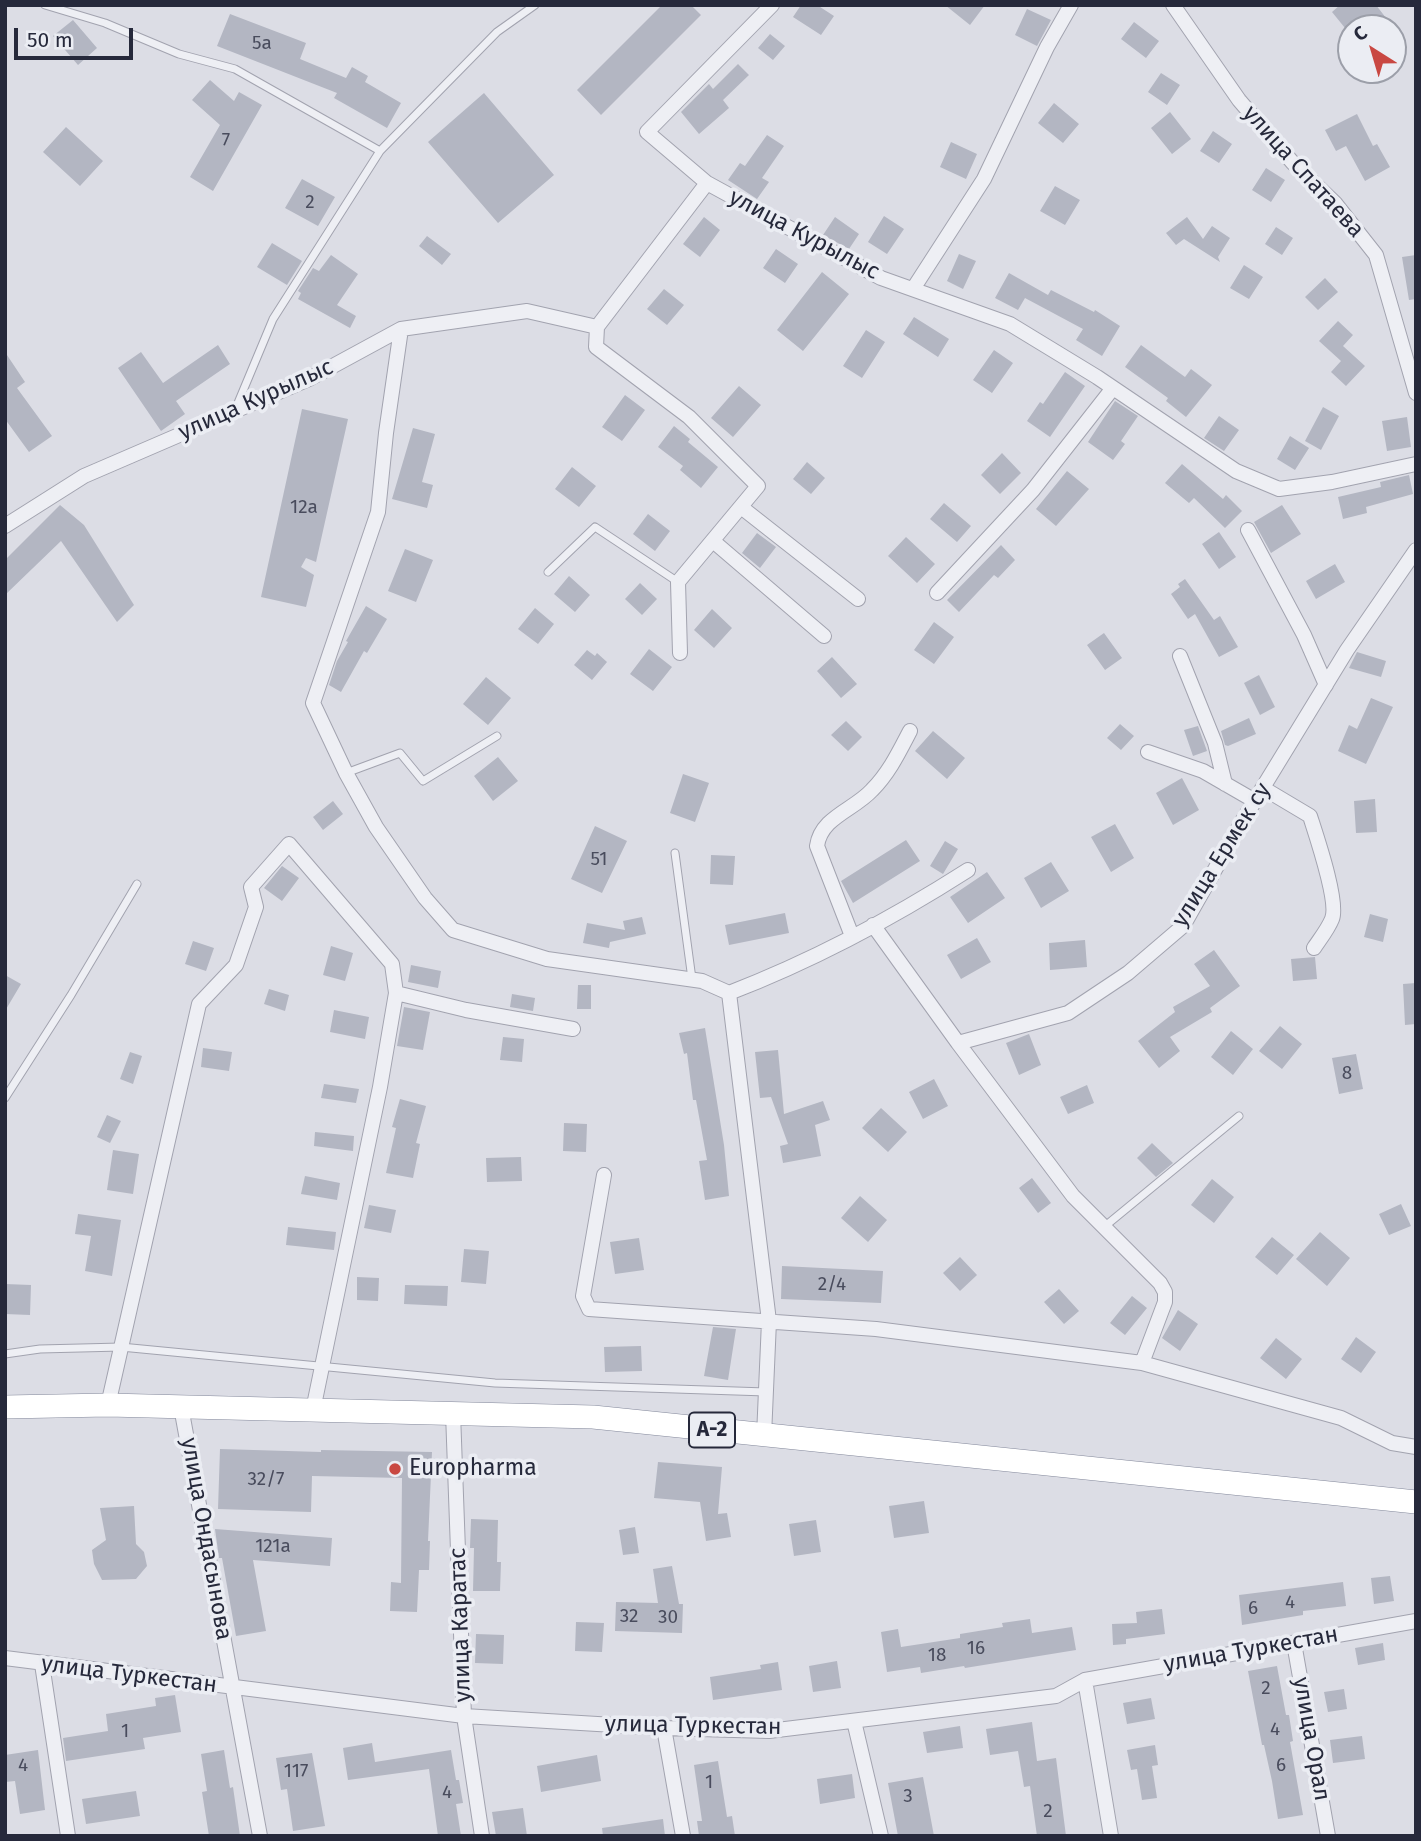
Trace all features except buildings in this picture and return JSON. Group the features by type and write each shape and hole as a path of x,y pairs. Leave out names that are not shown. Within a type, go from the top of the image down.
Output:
{"highway":[{"name":"A-2","path":"5,1407 108,1405 593,1417 1416,1502"}],"street":[{"path":"707,183 647,132 772,5"},
{"path":"913,289 984,179 1047,47 1072,5"},
{"name":"улица Спатаева","path":"1173,5 1239,100 1293,163 1335,203 1376,255 1416,393"},
{"name":"улица Курылыс","path":"7,521 84,477 309,379 401,329 527,311 597,327 707,183 881,278 1010,324 1113,387 1236,471 1279,489 1332,482 1416,464"},
{"path":"597,327 596,347 689,417 758,486 678,582 680,653"},
{"path":"401,329 378,512 313,703 346,773 376,827 425,898 453,930 547,959 692,979 729,993 780,973 852,936 918,902 968,870"},
{"path":"937,593 1034,489 1113,387"},
{"path":"741,507 858,599"},
{"path":"1248,530 1304,635 1326,685"},
{"path":"713,541 824,636"},
{"name":"улица Ермек су","path":"958,1043 1068,1013 1128,973 1183,926 1326,685 1416,550"},
{"path":"1180,656 1215,744 1225,784"},
{"path":"852,936 817,846 819,834 827,824 870,793 888,771 911,731"},
{"path":"1149,752 1203,771 1255,801"},
{"path":"1263,788 1310,816 1319,844 1334,917 1314,948"},
{"path":"108,1405 199,1004 236,965 256,907 251,887 289,844 392,964 396,993 380,1087 313,1410"},
{"path":"873,925 1073,1196 1160,1283 1165,1292 1165,1302 1142,1363"},
{"path":"396,993 466,1010 573,1029"},
{"path":"729,993 769,1321 764,1436"},
{"path":"604,1175 583,1296 589,1309 876,1329 1142,1363 1341,1418 1392,1443 1416,1447"},
{"name":"улица Ондасынова","path":"181,1407 260,1836"},
{"name":"улица Каратас","path":"453,1413 464,1716 482,1836"},
{"name":"улица Туркестан","path":"5,1658 233,1689 464,1716 664,1728 769,1731 1056,1696 1085,1680 1416,1621"},
{"name":"улица Орал","path":"1294,1643 1328,1836"},
{"path":"42,1664 68,1836"},
{"path":"1085,1680 1111,1836"},
{"path":"854,1721 880,1836"},
{"path":"664,1728 683,1836"}],"lane":[{"path":"45,5 105,23 178,54 235,69 380,151"},
{"path":"234,411 273,319 380,151 497,33 536,5"},
{"path":"548,572 595,527 678,582"},
{"path":"346,773 400,753 423,781 497,736"},
{"path":"675,853 692,979"},
{"path":"5,1098 137,884"},
{"path":"1104,1227 1239,1116"},
{"path":"5,1354 40,1349 121,1348 495,1382 766,1392"}],"place":[{"name":"Europharma","path":"395,1469"}]}
